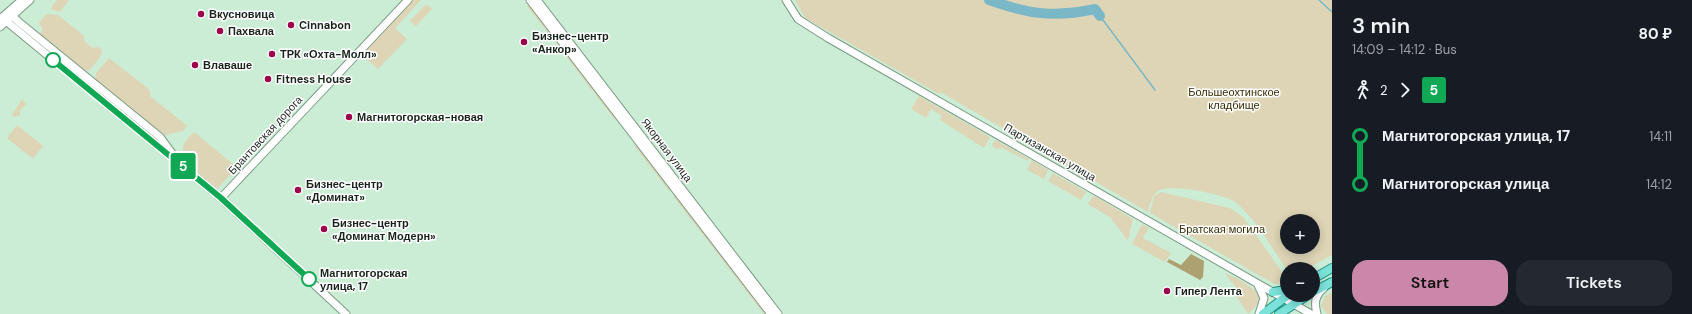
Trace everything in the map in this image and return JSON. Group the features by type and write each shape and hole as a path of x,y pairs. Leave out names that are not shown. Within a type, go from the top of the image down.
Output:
{"main road":[{"path":"1320,275 1332,268"},
{"path":"1320,288 1329,284"},
{"path":"1273,292 1280,293"},
{"path":"1263,314 1280,299"},
{"path":"1279,314 1295,303"}],"street":[{"path":"0,27 22,0"},
{"path":"6,18 30,0"},
{"name":"Брантовская дорога","path":"221,198 408,0"},
{"name":"Якорная улица","path":"530,0 771,314"},
{"name":"Якорная улица","path":"537,0 778,314"},
{"name":"Партизанская улица","path":"786,0 798,19 828,38 1273,292"},
{"path":"6,18 160,137 169,147 177,161 221,198 346,314"},
{"path":"1257,283 1264,298 1259,314"},
{"path":"1317,314 1314,302 1316,296 1329,284"},
{"path":"1295,303 1311,314"}],"green space":[{"path":"57,0 69,0 60,12 50,9"},
{"path":"413,0 421,0 395,28 407,39 378,69 364,57 364,51"},
{"name":"Большеохтинское кладбище","path":"795,0 1332,0 1332,255 1319,262 1282,262 1257,225 1235,202 1220,196 1197,190 1173,188 1158,191 1151,200 1148,212 940,92 939,94 805,18"},
{"path":"426,4 432,9 416,26 410,21"},
{"path":"529,4 560,44 558,46 527,6"},
{"path":"46,14 58,15 84,36 84,41 93,48 98,47 102,50 101,56 89,71 83,70 39,34 43,30 39,23"},
{"path":"19,26 162,143 161,144 18,27"},
{"path":"563,48 617,119 615,120 561,50"},
{"path":"109,58 150,90 150,96 186,125 189,122 183,131 165,135 160,133 95,81 96,73"},
{"path":"919,96 990,137 984,148 940,120 942,116 931,109 926,118 911,109"},
{"path":"22,99 26,104 20,111 20,115 14,117 12,115"},
{"path":"17,125 43,146 33,159 7,138"},
{"path":"271,128 270,134 217,189 194,171 185,159 183,153 183,147 187,139 194,132 233,164 241,163 269,134"},
{"path":"996,140 1029,159 1028,161 1002,148 997,149 993,147 992,144"},
{"path":"637,145 671,189 669,191 635,147"},
{"path":"1032,160 1048,170 1044,179 1027,170"},
{"path":"1053,173 1086,192 1081,200 1048,181"},
{"name":"Братская могила","path":"1161,192 1230,208 1244,218 1280,269 1280,282 1274,284 1150,213 1154,196"},
{"path":"675,194 767,314 764,314 673,196"},
{"path":"1095,196 1133,219 1128,241 1111,218 1088,204 1092,197"},
{"path":"1142,224 1149,228 1143,238 1171,253 1165,262 1132,244"},
{"path":"1225,273 1247,284 1259,297 1260,302 1248,314 1236,296 1239,292"},
{"path":"1332,292 1332,314 1327,314 1321,306 1325,296"}],"shaded area":[{"path":"1191,254 1204,261 1203,277 1200,280 1167,262 1169,259 1181,265"}],"waterway":[{"path":"989,0 1017,9 1041,13 1054,14 1095,9 1100,16"},
{"path":"1319,0 1332,12"},
{"path":"1103,20 1155,90"}],"bus line":[{"name":"5","path":"53,60 221,198 309,279"}],"place":[{"name":"Вкусновица","path":"201,14"},
{"name":"Cinnabon","path":"291,25"},
{"name":"Пахвала","path":"220,31"},
{"name":"Бизнес-центр «Анкор»","path":"524,42"},
{"name":"ТРК «Охта-Молл»","path":"272,54"},
{"name":"Влаваше","path":"195,65"},
{"name":"Fitness House","path":"268,79"},
{"name":"Магнитогорская-новая","path":"349,117"},
{"name":"Бизнес-центр «Доминат»","path":"298,190"},
{"name":"Бизнес-центр «Доминат Модерн»","path":"324,229"},
{"name":"Магнитогорская улица, 17","path":"309,279"},
{"name":"Гипер Лента","path":"1167,291"}]}
